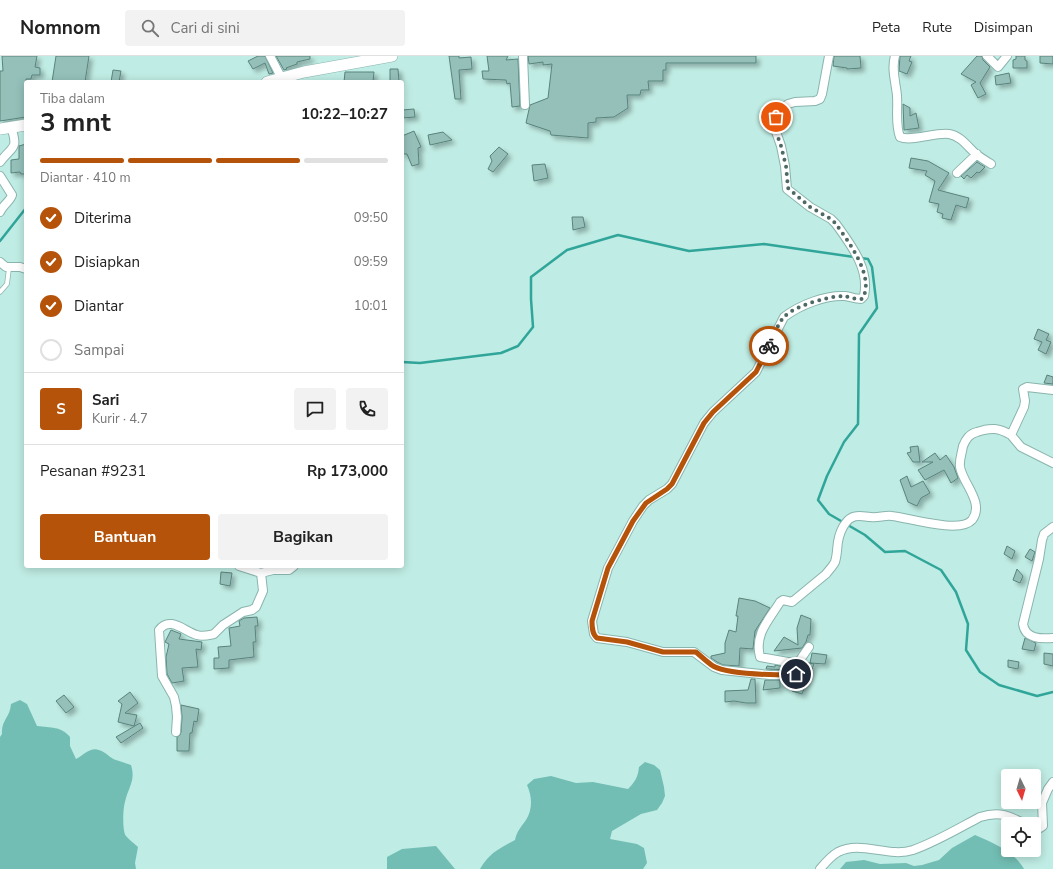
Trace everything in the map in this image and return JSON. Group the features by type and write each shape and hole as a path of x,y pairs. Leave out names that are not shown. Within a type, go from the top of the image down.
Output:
{"street":[{"path":"270,56 281,78"},
{"path":"274,80 304,72 392,56"},
{"path":"523,56 525,105"},
{"path":"809,647 800,660 796,674 794,675 750,674 722,670 714,667 696,652 663,652 627,642 597,638 594,634 592,621 608,568 633,521 646,503 672,484 704,423 713,412 756,372 784,317 792,311 826,298 845,296 858,299 863,298 866,290 863,267 840,229 831,219 810,207 788,188 786,166 774,126 779,112 788,104 820,99 829,56"},
{"path":"895,56 893,66 897,97 898,130 900,137 907,138 950,134 958,137 977,154 992,164"},
{"path":"986,56 998,67 1007,56"},
{"path":"0,129 24,125"},
{"path":"0,162 14,147 15,143 12,127"},
{"path":"957,173 977,154"},
{"path":"0,176 12,195 11,198 4,204 0,212"},
{"path":"4,266 24,268"},
{"path":"1011,435 1024,408 1025,401 1023,388 1028,387 1053,390"},
{"path":"799,664 761,658 759,647 763,626 780,602 783,600 792,602 831,569 835,561 838,536 847,521 855,516 872,518 893,516 935,524 958,526 968,524 972,519 976,507 960,467 960,457 966,439 971,434 976,432 990,429 1001,429 1011,435 1021,447 1053,463"},
{"path":"1053,527 1044,534 1042,540 1039,559 1023,624 1025,631 1030,635 1037,638 1053,638"},
{"path":"245,568 261,573 273,570 290,570 292,568"},
{"path":"176,732 177,717 174,697 162,676 159,630 164,626 171,624 197,635 214,634 223,625 243,612 252,610 256,607 263,591 261,573"},
{"path":"1041,827 1043,826 1042,803 1053,782"},
{"path":"820,869 833,855 842,850 866,848 895,853 913,850 980,818 1000,814 1012,817"}],"lane":[{"path":"0,292 7,284 4,266"}],"shaded area":[{"path":"20,700 27,704 37,726 51,727 67,733 70,737 70,746 76,759 90,750 97,749 115,759 131,765 133,775 124,805 123,825 126,836 138,847 135,863 136,869 0,869 0,737 11,704"},
{"path":"645,762 654,765 660,770 665,796 662,803 657,810 641,814 612,831 610,839 637,844 644,848 647,863 643,869 480,869 491,855 515,840 530,811 531,798 527,785 534,779 551,776 576,783 593,782 628,789 636,779 639,767"},
{"path":"975,835 1001,848 1001,857 1015,857 1024,869 840,869 846,862 864,860 880,864 906,863 914,866 922,865 939,860 952,848"},
{"path":"436,846 455,869 387,869 387,857 402,849"}],"building":[{"path":"2,56 37,56 35,67 40,68 40,75 32,75 31,79 24,80 24,117 0,121 0,71 3,71"},
{"path":"56,56 89,56 85,80 52,80"},
{"path":"258,56 265,56 273,73 269,74 265,63 253,69 248,61"},
{"path":"276,56 310,56 310,59 297,62 297,64 284,70"},
{"path":"449,56 459,56 459,58 471,57 472,69 459,70 461,99 455,99"},
{"path":"487,56 508,56 506,60 518,59 520,106 512,107 510,83 507,84 506,80 483,79 482,71 489,71"},
{"path":"528,56 756,56 756,63 666,63 666,70 663,70 663,81 648,81 649,90 641,90 640,95 627,95 628,108 614,117 596,118 596,122 588,123 588,138 551,135 550,131 526,123 530,105 548,98 552,64 543,65 543,62 529,64"},
{"path":"834,56 860,56 861,68 847,69 833,66"},
{"path":"900,56 911,56 909,61 912,62 907,74 899,71"},
{"path":"977,56 982,56 983,60 990,67 980,83 986,94 978,98 971,85 976,82 961,74"},
{"path":"1016,56 1025,56 1027,68 1013,68 1013,60 1016,59"},
{"path":"1040,56 1053,56 1053,64 1040,63"},
{"path":"390,69 398,69 399,80 390,80"},
{"path":"113,70 121,71 119,80 111,80"},
{"path":"345,72 374,72 373,80 344,80"},
{"path":"1009,73 1011,83 996,85 995,76"},
{"path":"903,104 910,108 910,116 916,113 919,128 904,130"},
{"path":"414,109 415,117 404,118 404,110"},
{"path":"414,131 421,147 418,148 419,164 412,166 407,154 404,154 404,135"},
{"path":"443,132 452,140 430,145 428,135"},
{"path":"24,145 24,174 21,174 20,172 11,173 11,160 19,159 19,146"},
{"path":"499,147 508,154 493,172 488,169 492,161 490,156"},
{"path":"911,158 928,161 949,173 938,190 969,198 966,208 956,205 951,220 942,218 943,214 937,212 939,204 929,202 935,181 925,175 927,171 909,168"},
{"path":"977,162 985,167 971,178 967,175 964,179 961,176"},
{"path":"545,164 548,178 534,181 532,165"},
{"path":"572,217 583,217 585,227 573,230"},
{"path":"1038,329 1049,334 1046,340 1051,342 1046,354 1038,350 1042,342 1034,339"},
{"path":"1047,375 1053,377 1053,384 1044,383"},
{"path":"918,446 920,462 913,462 907,453 911,452 910,447"},
{"path":"935,453 940,460 946,455 954,467 958,478 951,483 944,470 925,480 918,470 933,462 922,462"},
{"path":"907,476 911,487 923,481 930,493 921,498 917,506 908,502 900,480"},
{"path":"1007,546 1015,551 1012,559 1004,554"},
{"path":"1030,549 1035,552 1032,561 1025,557"},
{"path":"1017,569 1023,576 1020,583 1013,580"},
{"path":"221,572 232,573 230,586 220,584"},
{"path":"739,598 755,601 770,608 755,631 753,649 740,648 739,666 723,665 711,658 711,656 725,653 725,643 729,630 736,632 738,616 736,616"},
{"path":"801,615 811,619 810,635 808,635 802,648 774,651 784,637 798,645 797,628"},
{"path":"257,617 258,626 255,626 256,642 253,642 254,657 229,660 229,668 214,669 214,658 219,658 218,647 231,646 229,628 240,626 239,621 244,618"},
{"path":"171,630 181,634 179,639 202,642 201,650 196,649 198,667 182,668 184,681 172,683 167,674 166,657 169,644 165,642"},
{"path":"1025,638 1036,643 1034,651 1022,649"},
{"path":"812,653 827,655 825,664 810,663"},
{"path":"1044,653 1053,654 1053,666 1044,664"},
{"path":"1008,660 1019,662 1018,669 1008,667"},
{"path":"805,662 814,664 802,694 792,691 796,680 800,677"},
{"path":"775,665 791,668 791,670 766,669 767,666 775,667"},
{"path":"751,679 755,679 756,703 734,701 725,702 725,691 748,690"},
{"path":"765,680 780,680 780,688 763,690"},
{"path":"130,692 138,703 125,713 137,715 134,726 118,722 122,704 118,701"},
{"path":"64,695 74,707 66,713 56,701"},
{"path":"181,705 199,709 197,722 194,721 192,733 190,733 189,751 177,751 177,737 181,732"},
{"path":"140,723 143,728 121,743 116,737"}],"waterway":[{"path":"0,241 24,211"},
{"path":"404,362 420,363 501,353 518,346 533,327 531,277 567,250 618,235 689,251 764,244 868,259 872,267 877,308 859,334 858,424 844,442 827,476 818,500 829,514 865,535 885,552 905,551 941,570 956,592 968,624 966,650 980,672 999,685 1037,696 1053,692"}],"way so far":[{"path":"769,346 784,317 792,311 826,298 845,296 862,299 866,290 863,267 836,224 831,219 810,207 788,188 786,184 786,166 773,124 776,117"}],"route":[{"path":"769,346 756,372 732,396 713,412 704,423 676,479 662,493 649,500 633,521 608,568 592,621 592,626 594,634 597,638 627,642 663,652 696,652 714,667 722,670 750,674 796,674"}]}
